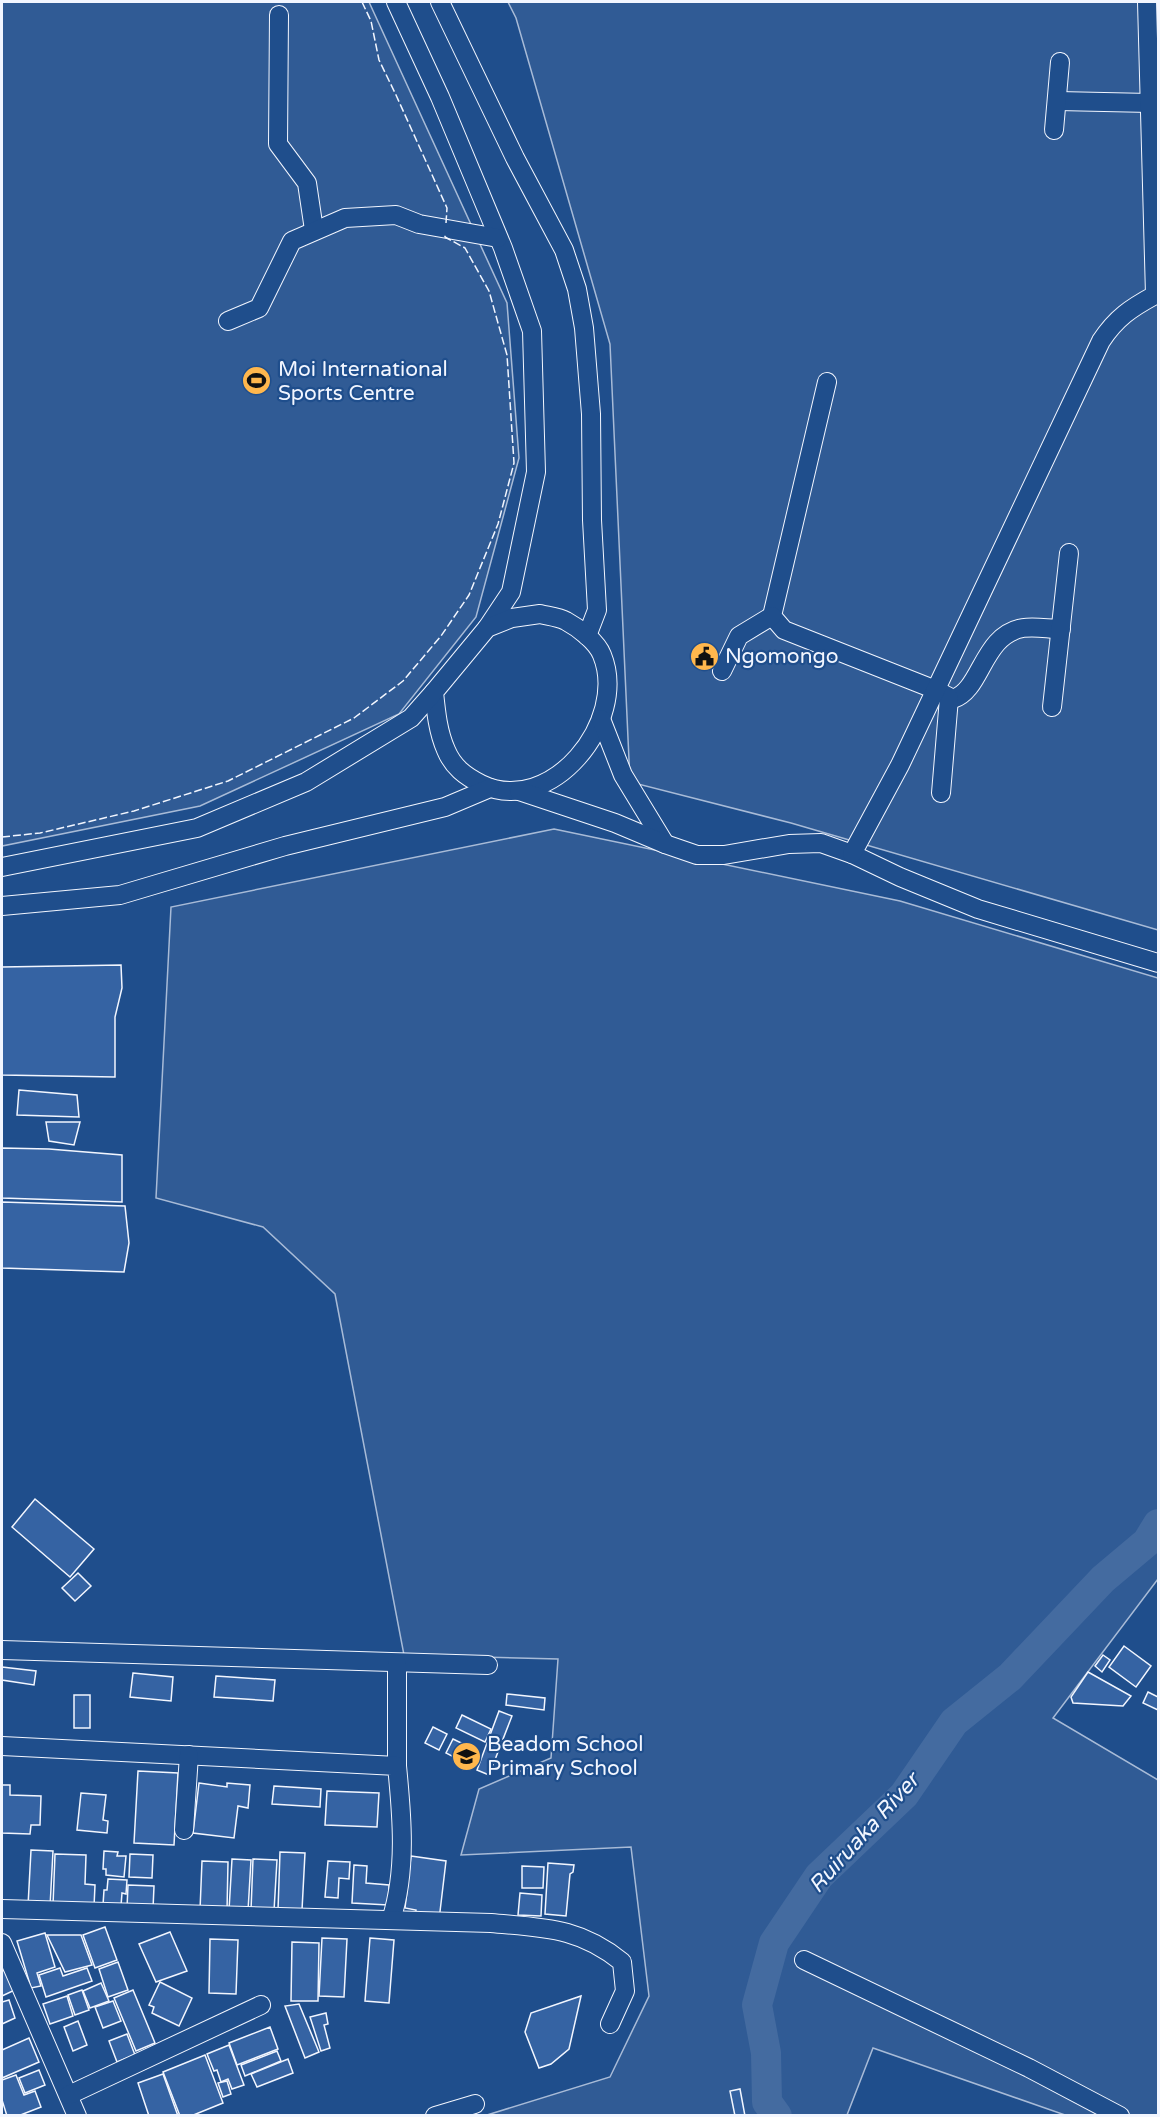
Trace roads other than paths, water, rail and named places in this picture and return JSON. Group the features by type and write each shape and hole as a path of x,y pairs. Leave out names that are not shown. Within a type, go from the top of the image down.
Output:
{"street":[{"path":"2,867 197,828 306,782 411,718 487,628 511,592 536,472 532,331 498,238 440,97 396,2"},
{"path":"440,2 514,158 564,250 577,289 584,328 591,414 592,520 597,610 587,636"},
{"path":"852,854 900,765 943,694 1101,341 1112,325 1133,307 1157,295 1147,2"},
{"path":"279,15 278,144 307,183 314,230"},
{"path":"1054,130 1060,62"},
{"path":"1058,101 1150,103"},
{"path":"228,321 258,308 292,241 345,218 396,215 419,224 498,238"},
{"path":"722,671 739,636 772,616 827,382"},
{"path":"1052,707 1069,553"},
{"path":"487,628 512,618 540,614 565,620 587,636 602,654 607,679 601,719 590,741 569,767 542,785 519,791"},
{"path":"772,616 784,630 957,698 966,690 991,648 1007,634 1023,628 1061,629"},
{"path":"434,692 438,727 454,766 469,778 490,788 519,791 615,823 697,855 816,843 852,854 900,877 978,909 1158,963"},
{"path":"941,793 943,694"},
{"path":"601,719 623,776 665,844"},
{"path":"2,906 120,895 285,846 445,807 490,788"},
{"path":"2,1650 397,1664 488,1665"},
{"path":"391,1920 397,1902 404,1847 400,1830 401,1811 397,1766 397,1664"},
{"path":"2,1746 397,1766"},
{"path":"184,1830 189,1755"},
{"path":"2,1909 491,1923 577,1934 605,1948 622,1962 625,1991 610,2024"},
{"path":"2,1943 77,2115"},
{"path":"804,1960 1029,2068 1120,2115"},
{"path":"69,2095 261,2005"},
{"path":"435,2115 475,2104"}],"waterway":[{"name":"Ruiruaka River","path":"777,2116 767,2102 766,2053 757,2005 774,1943 819,1876 904,1795 954,1722 1010,1677 1103,1579 1147,1542 1158,1524"}],"place":[{"name":"Moi International Sports Centre","path":"257,381"},
{"name":"Ngomongo","path":"704,656"},
{"name":"Beadom School Primary School","path":"466,1756"}]}
